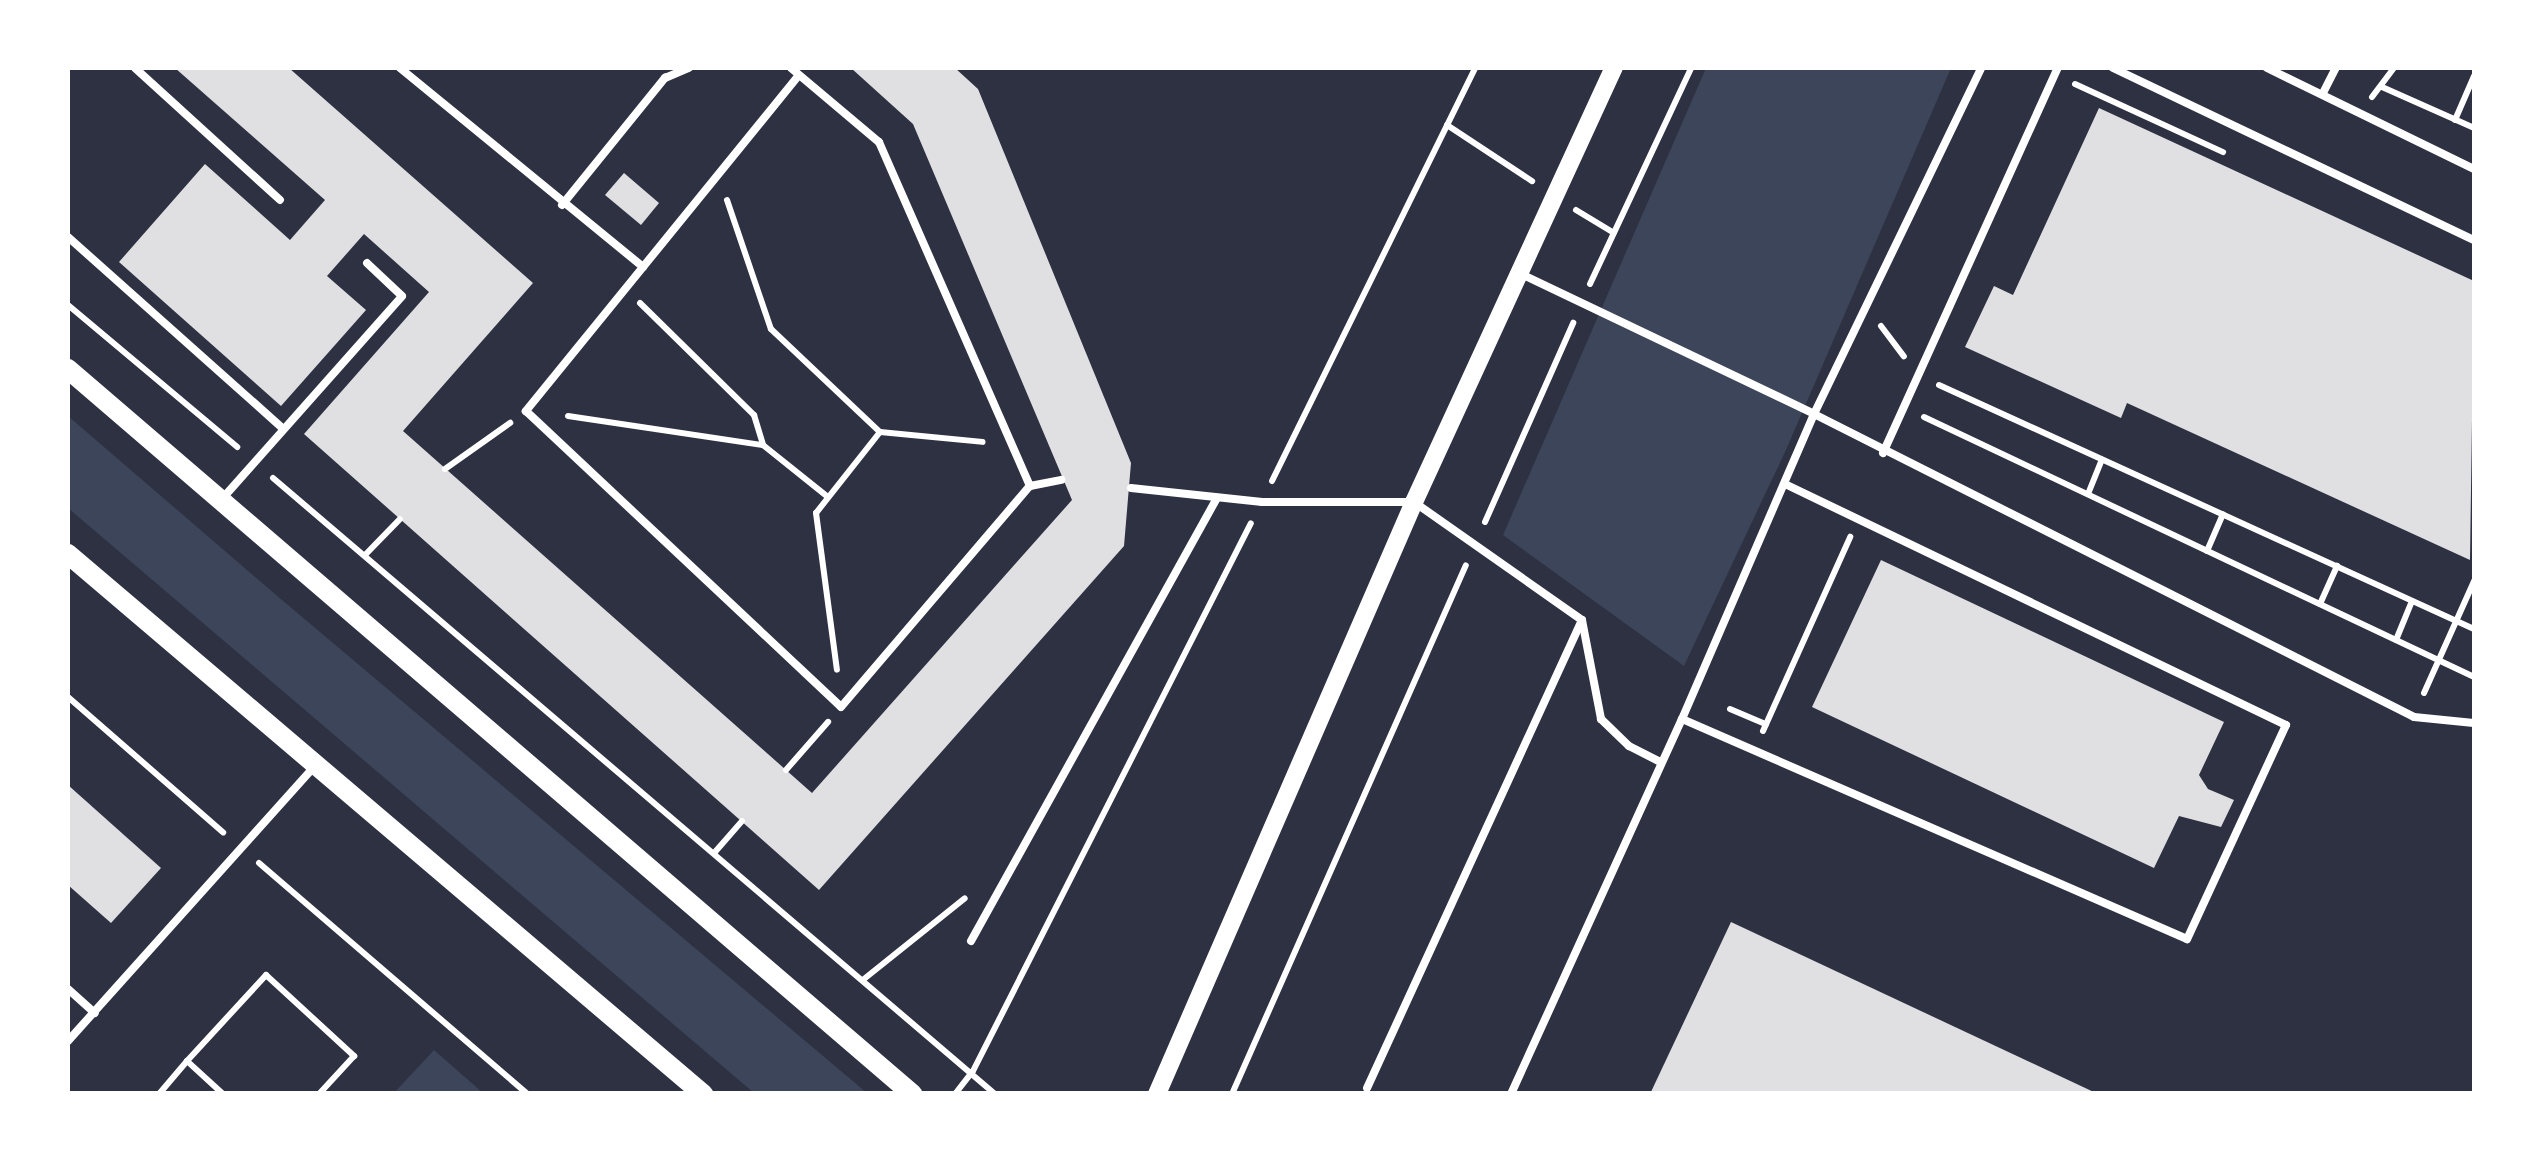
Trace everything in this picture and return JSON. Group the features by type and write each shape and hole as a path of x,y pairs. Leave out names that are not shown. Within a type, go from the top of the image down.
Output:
{"main road":[{"path":"68,369 912,1094"},
{"path":"68,554 703,1094"}],"street":[{"path":"1157,1094 1414,502 1614,68"}],"lane":[{"path":"135,68 280,200"},
{"path":"400,68 642,267"},
{"path":"562,205 666,78 689,68"},
{"path":"790,68 879,142 1030,486"},
{"path":"1511,1094 1682,719 1814,414 1981,68"},
{"path":"1884,454 2058,68"},
{"path":"2114,68 2474,240"},
{"path":"2267,68 2474,169"},
{"path":"2323,93 2336,68"},
{"path":"799,75 526,411 842,706 1030,486 1061,480"},
{"path":"68,237 282,428"},
{"path":"222,499 402,296 367,263"},
{"path":"1519,273 1814,414 1884,454 2414,717 2474,723"},
{"path":"1682,719 2187,939 2286,725 1785,484"},
{"path":"1131,488 1262,502 1414,502 1582,620 1601,719 1629,746 1662,762"},
{"path":"972,941 1217,498"},
{"path":"1368,1088 1582,620"},
{"path":"68,1041 316,765"},
{"path":"68,989 95,1013"}],"path":[{"path":"954,1094 974,1071 1262,502 1475,68"},
{"path":"1232,1094 1581,303 1691,68"},
{"path":"2454,120 2474,76"},
{"path":"2065,102 2074,84 2230,155"},
{"path":"2382,88 2474,128"},
{"path":"718,174 771,329 880,432 1012,445"},
{"path":"625,288 754,414 763,445"},
{"path":"68,305 974,1071 994,1094"},
{"path":"1860,318 1883,327 1918,376 2474,629"},
{"path":"1931,382 1917,414 2474,677"},
{"path":"446,469 526,411 718,434 763,445 828,498"},
{"path":"786,770 842,706 816,513 880,432"},
{"path":"2088,494 2102,460"},
{"path":"2207,551 2222,514"},
{"path":"1756,748 1859,518"},
{"path":"365,556 400,519"},
{"path":"2320,604 2337,566"},
{"path":"2414,717 2474,581"},
{"path":"2396,640 2412,601"},
{"path":"68,697 528,1094"},
{"path":"715,852 742,821"},
{"path":"864,979 973,892"},
{"path":"159,1094 266,975 354,1056 319,1094"},
{"path":"187,1061 223,1094"}],"shaded area":[{"path":"1706,68 1951,68 1786,450 1684,666 1503,535"},
{"path":"68,416 867,1093 754,1093 68,508"},
{"path":"434,1050 483,1093 394,1093"}],"building":[{"path":"175,68 289,68 533,283 403,431 812,793 1072,500 913,124 851,68 955,68 978,89 1131,463 1124,546 819,890 304,434 429,292 364,234 327,276 366,310 281,406 119,262 205,164 290,240 325,200"},
{"path":"2099,108 2474,281 2470,560 2127,403 2121,418 1965,347 1994,286 2013,295"},
{"path":"624,173 659,203 641,225 605,195"},
{"path":"1881,560 2224,722 2199,775 2208,789 2234,800 2221,827 2179,816 2154,868 1812,707"},
{"path":"68,785 161,868 111,923 68,885"},
{"path":"1731,922 2098,1094 1650,1094"}]}
